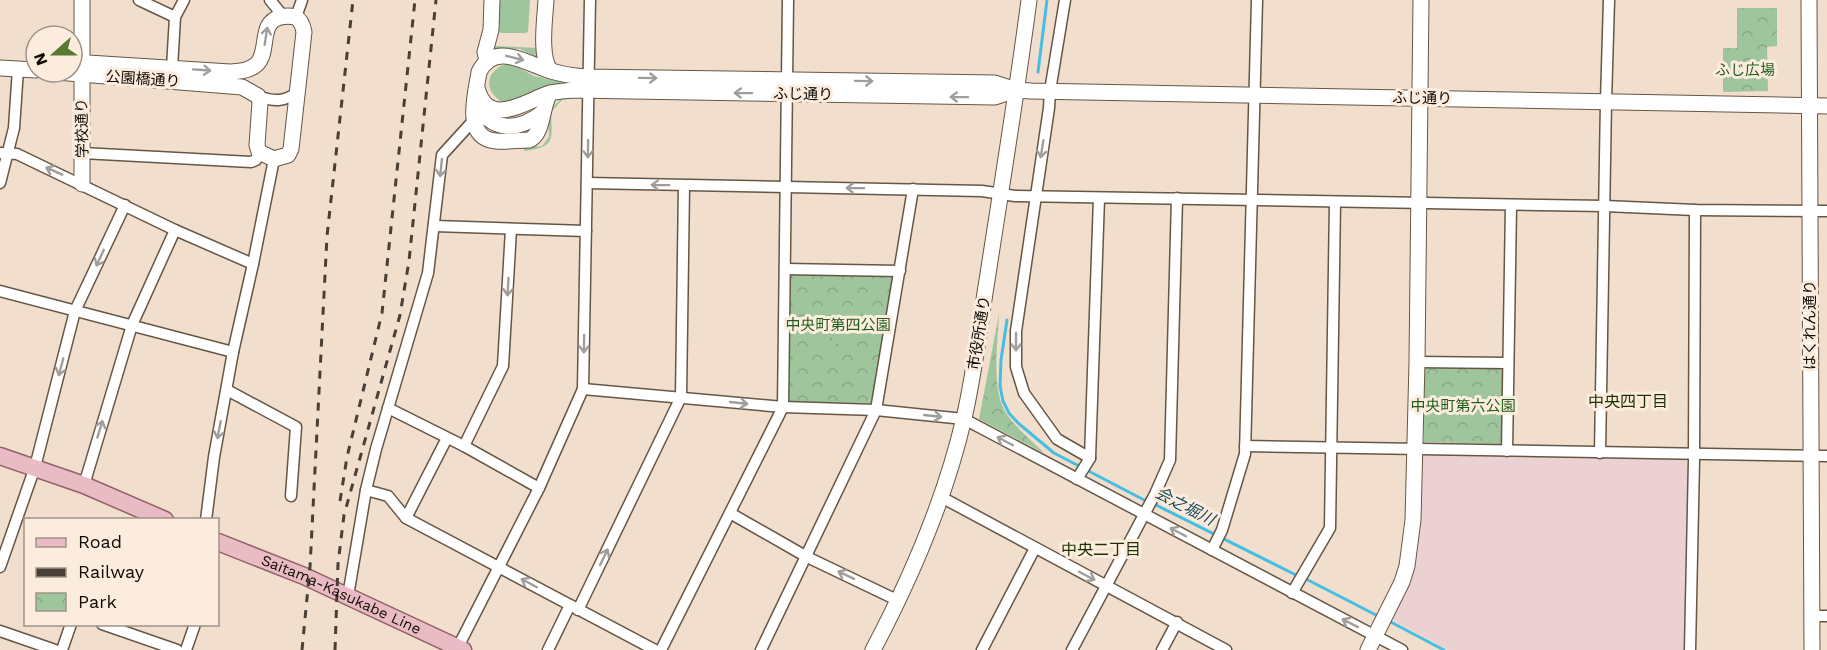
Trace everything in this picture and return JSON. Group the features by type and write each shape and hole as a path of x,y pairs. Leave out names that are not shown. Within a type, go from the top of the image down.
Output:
{"main road":[{"path":"0,456 84,485 163,518"},
{"name":"Saitama-Kasukabe Line","path":"219,542 348,596 459,649"}],"street":[{"name":"学校通り","path":"81,24 82,0"},
{"path":"139,0 175,17"},
{"path":"172,68 175,17 184,0"},
{"path":"259,152 274,159 288,155 291,149 304,32 301,22 290,17 270,0"},
{"path":"290,17 302,0"},
{"path":"487,61 485,52 491,30 492,0"},
{"path":"546,0 545,50 547,66 551,71"},
{"path":"459,649 539,488 583,389 590,0"},
{"path":"661,650 783,407 788,0"},
{"name":"市役所通り","path":"873,650 920,555 941,497 964,419 1008,195 1029,0"},
{"path":"1065,0 1047,91 1049,108 1032,196 1016,331 1016,367 1024,393 1057,439 1088,460"},
{"path":"1213,548 1222,530 1245,454 1257,0"},
{"path":"1368,650 1402,582 1411,546 1418,362 1421,0"},
{"path":"1600,453 1609,0"},
{"name":"はくれん通り","path":"1809,0 1810,456 1819,616 1812,650"},
{"path":"230,78 256,65 265,49 266,30 276,18 290,17"},
{"path":"348,596 366,490 428,273 442,155 473,121 479,72 487,61 495,57 508,56 551,71 574,76 589,84"},
{"path":"0,58 24,59"},
{"name":"公園橋通り","path":"84,66 172,68 230,78"},
{"name":"公園橋通り","path":"84,66 230,78"},
{"path":"0,68 24,69"},
{"path":"0,183 4,153 14,128 18,69"},
{"path":"230,78 242,87 270,101 289,99 298,92"},
{"name":"ふじ通り","path":"589,84 787,87 995,83 1020,91 1827,106"},
{"name":"学校通り","path":"79,84 82,184"},
{"path":"476,95 499,110 516,108 550,93 589,84"},
{"path":"473,121 482,135 489,140 530,140 535,138 539,132 545,102 550,93"},
{"path":"476,95 483,116 500,125 509,127 529,123 542,113"},
{"path":"82,153 251,162 256,160 259,152 260,102 258,96"},
{"path":"4,153 17,154 175,230 253,264"},
{"path":"207,518 214,457 233,352 274,159"},
{"path":"587,183 914,189 1099,198 1827,211"},
{"path":"548,650 574,607 681,397 684,186"},
{"path":"761,650 876,410 914,189"},
{"path":"1078,478 1088,460 1099,198"},
{"path":"1072,650 1155,494 1170,460 1177,198"},
{"path":"1294,590 1330,528 1335,202"},
{"path":"0,567 35,467 75,311 125,205"},
{"path":"1507,451 1511,206"},
{"path":"1690,650 1695,210"},
{"path":"435,226 586,231"},
{"path":"464,446 503,366 511,229"},
{"path":"84,485 132,325 175,230"},
{"path":"785,269 900,271"},
{"path":"0,291 233,352"},
{"path":"1418,362 1508,363"},
{"path":"583,389 783,407 876,410 964,419 1377,632 1402,650"},
{"path":"227,390 296,427 291,496"},
{"path":"388,408 464,446 539,488"},
{"path":"405,518 447,438"},
{"path":"1245,446 1827,456"},
{"path":"366,490 388,496 405,518 655,650"},
{"path":"941,497 1226,650"},
{"path":"730,513 807,556 899,601"},
{"path":"982,650 1035,548"},
{"path":"1162,650 1177,622"},
{"path":"62,650 70,626"},
{"path":"108,626 177,650"},
{"path":"186,650 194,626"},
{"path":"0,631 55,650"}],"shaded area":[{"path":"1424,455 1684,459 1688,463 1684,650 1449,650 1393,620 1415,567 1420,520 1421,459"}],"green space":[{"path":"498,0 530,0 528,32 501,33 497,29"},
{"name":"ふじ広場","path":"1737,8 1777,8 1777,46 1767,47 1768,91 1723,92 1723,48 1737,48"},
{"path":"495,46 539,48 539,58 520,49 494,49"},
{"path":"510,63 534,76 567,83 504,103 492,92 489,80 496,70"},
{"path":"568,97 551,112 552,129 547,144 542,147 524,151 524,148 542,146 549,137 548,111 562,98"},
{"name":"中央町第四公園","path":"791,272 897,273 873,403 787,402"},
{"path":"999,314 996,367 1002,406 1016,426 1044,453 979,419"},
{"path":"833,330 839,333 842,339 839,345 833,348 827,345 824,339 827,333"},
{"name":"中央町第六公園","path":"1424,367 1503,369 1501,444 1424,442"}],"waterway":[{"name":"会之堀川","path":"1038,72 1047,0"},
{"name":"会之堀川","path":"1007,320 1000,386 1003,401 1009,413 1054,453 1148,502"},
{"name":"会之堀川","path":"1154,504 1298,576"},
{"name":"会之堀川","path":"1304,578 1378,616"},
{"name":"会之堀川","path":"1387,620 1444,650"}],"railway":[{"path":"302,650 310,567 327,236 353,0"},
{"path":"340,501 347,457 382,313 415,0"},
{"path":"335,650 338,564 344,515 400,315 409,261 436,0"}],"district":[{"name":"中央四丁目","path":"1628,401"},
{"name":"中央二丁目","path":"1101,549"}]}
